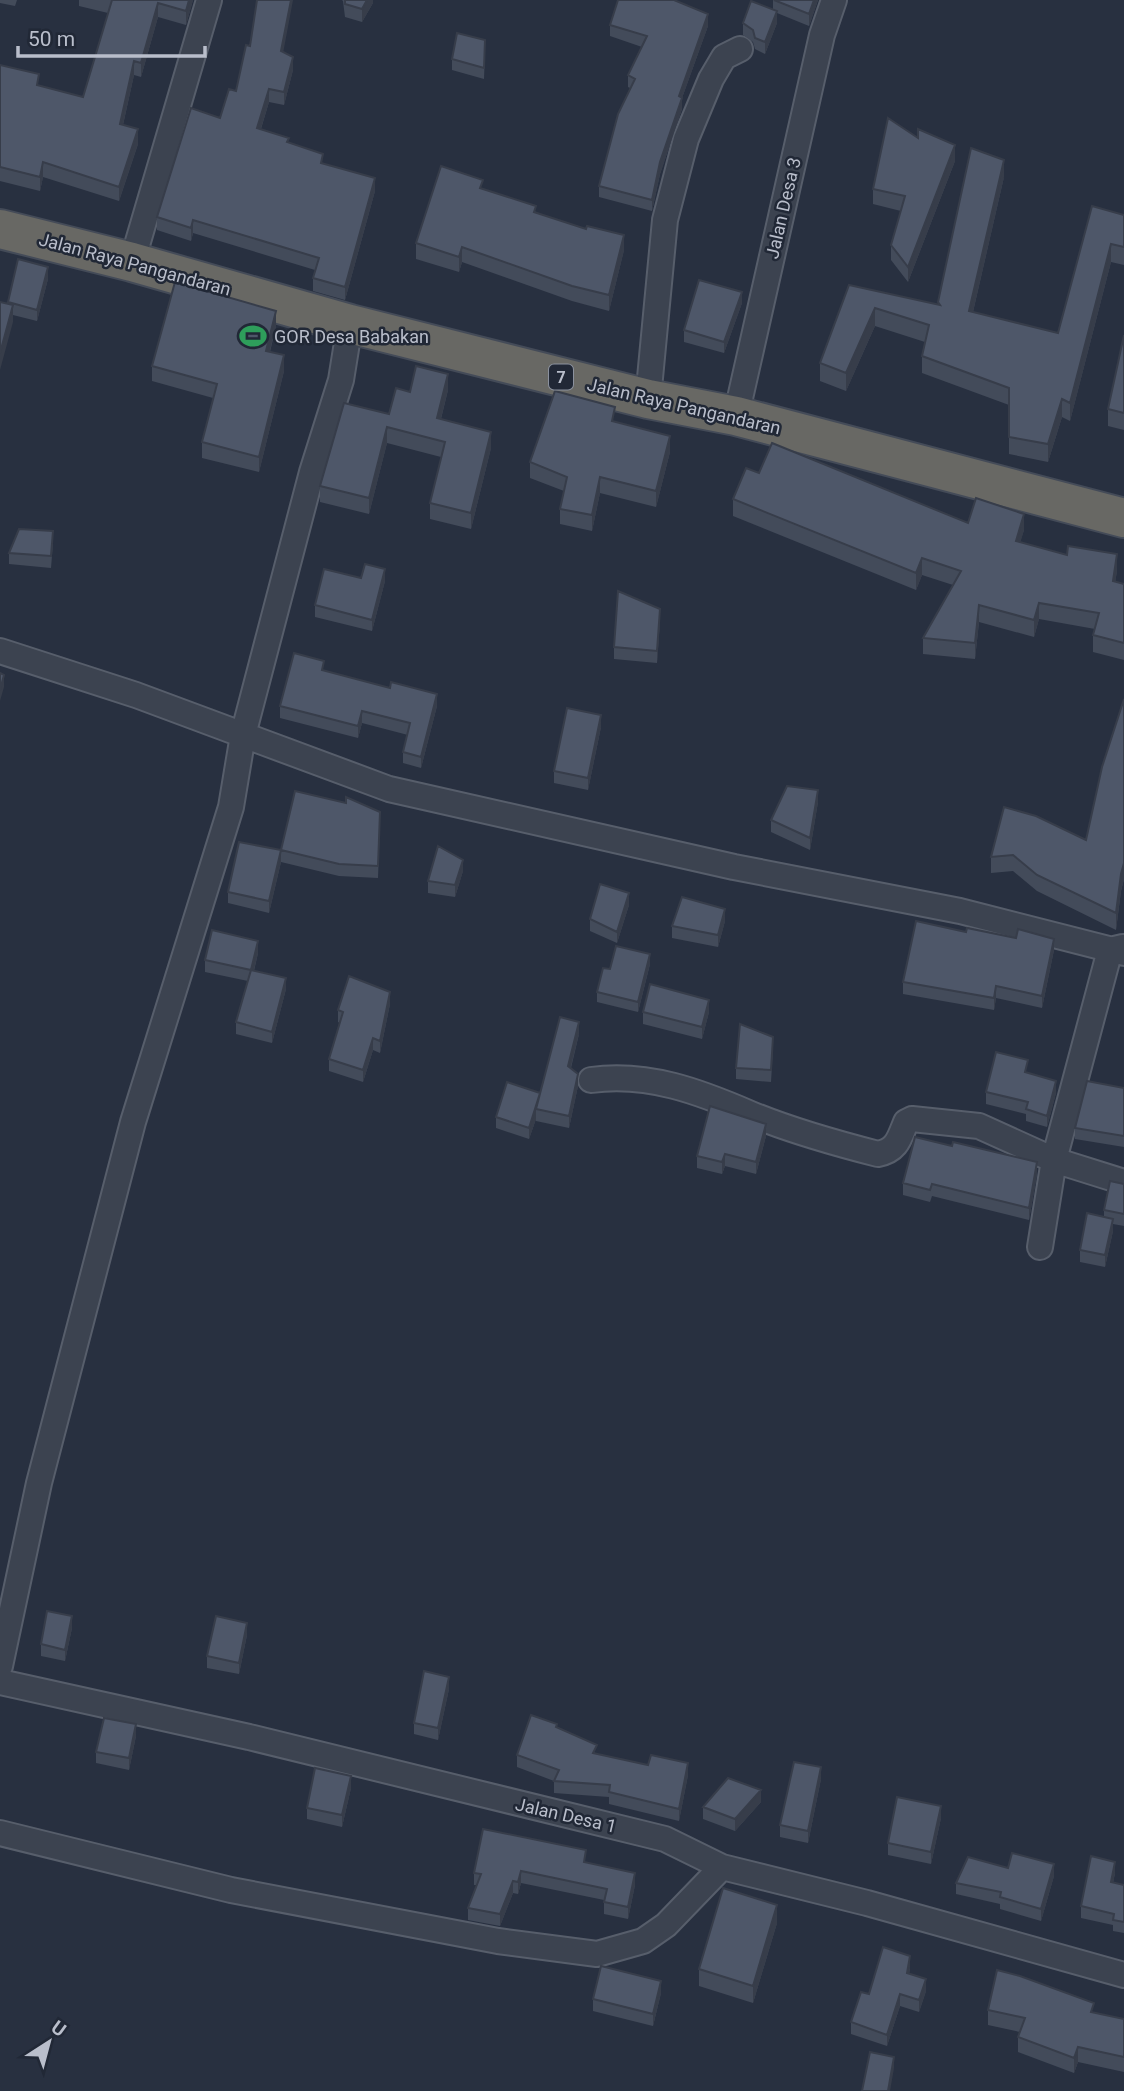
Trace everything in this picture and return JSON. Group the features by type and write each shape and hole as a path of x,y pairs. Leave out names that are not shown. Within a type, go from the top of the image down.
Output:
{"highway":[{"name":"Jalan Raya Pangandaran","path":"0,229 132,262 350,324 648,400 736,416 1124,519"}],"street":[{"path":"132,262 209,0"},
{"name":"Jalan Desa 3","path":"736,416 822,35 834,0"},
{"path":"648,400 668,207 686,139 711,79 724,57 740,49"},
{"path":"0,1666 39,1483 133,1122 231,807 243,735 312,472 341,380 350,324"},
{"path":"0,651 136,695 389,789 472,810 734,867 960,911 1119,950 1054,1160 1040,1247"},
{"path":"592,1080 618,1076 714,1096 800,1131 878,1154 890,1152 897,1146 906,1122 923,1118 979,1126 1054,1160 1124,1182"},
{"name":"Jalan Desa 1","path":"0,1682 249,1737 665,1839 722,1867 867,1903 1124,1975"},
{"path":"0,1833 231,1890 498,1941 597,1954 643,1941 666,1925 722,1867"}],"building":[{"path":"112,0 189,0 186,11 158,3 141,63 134,61 120,124 138,129 119,187 43,162 40,177 0,167 0,65 39,74 37,85 83,97"},
{"path":"257,0 291,0 281,51 293,57 284,92 269,89 257,128 289,138 287,142 323,154 321,163 375,178 345,287 313,278 319,258 193,220 191,228 157,217 191,108 220,118 229,89 236,91 246,45 250,46"},
{"path":"345,0 367,0 362,9 345,4"},
{"path":"618,0 674,0 708,14 679,96 682,98 660,162 652,200 599,186 618,114 635,79 628,75 647,36 610,25"},
{"path":"774,0 814,0 809,14"},
{"path":"751,1 777,11 765,42 755,38 753,30 743,23"},
{"path":"457,33 485,40 484,68 452,59"},
{"path":"888,118 918,138 918,129 955,145 908,267 891,245 905,196 873,189"},
{"path":"971,148 1004,160 969,311 1058,333 1092,206 1124,215 1124,247 1111,244 1070,403 1062,399 1048,444 1009,437 1009,388 922,356 929,325 875,308 846,373 820,363 849,285 940,305 938,302"},
{"path":"441,166 483,180 480,188 536,206 534,212 586,229 587,226 624,235 609,295 572,286 462,247 459,257 416,243"},
{"path":"18,259 48,267 37,310 8,302"},
{"path":"699,280 742,292 724,342 684,330"},
{"path":"175,282 276,311 266,351 284,355 259,457 202,442 217,384 152,366"},
{"path":"0,302 13,305 0,353"},
{"path":"1124,335 1124,413 1108,409"},
{"path":"416,366 448,374 437,418 491,432 471,513 430,503 445,442 387,427 369,498 320,486 344,403 389,414 396,388 410,392"},
{"path":"555,391 615,407 612,421 670,436 656,491 600,477 592,515 560,509 567,477 530,462"},
{"path":"772,443 968,523 976,498 1024,514 1016,541 1067,555 1068,546 1117,554 1113,581 1124,584 1124,643 1093,635 1099,613 1039,603 1034,620 979,605 975,643 923,638 961,571 922,558 916,573 733,499 746,468 759,473"},
{"path":"19,529 53,531 51,556 9,553"},
{"path":"365,564 385,569 372,620 315,605 324,569 361,578"},
{"path":"618,591 660,609 657,651 614,647"},
{"path":"294,653 324,661 322,670 390,688 391,682 437,694 421,757 403,752 410,723 362,711 358,726 280,706"},
{"path":"0,673 4,675 0,690"},
{"path":"1124,699 1124,863 1116,913 1037,875 1013,855 991,857 1004,807 1036,816 1086,840 1102,767"},
{"path":"567,708 601,715 588,778 554,771"},
{"path":"787,786 818,790 810,838 771,820"},
{"path":"295,791 346,803 346,797 380,812 378,866 339,864 281,850"},
{"path":"239,842 281,850 269,901 228,892"},
{"path":"438,846 463,860 455,885 428,881"},
{"path":"600,884 629,893 617,932 590,919"},
{"path":"682,897 725,909 718,935 672,926"},
{"path":"916,921 966,932 967,928 1016,938 1018,929 1054,939 1042,996 996,986 994,998 903,982"},
{"path":"212,930 258,941 251,970 205,960"},
{"path":"616,946 650,954 638,1002 597,992 603,968 610,969"},
{"path":"251,970 286,978 272,1032 236,1022"},
{"path":"349,976 390,992 380,1041 373,1038 363,1070 329,1059 343,1012 338,1010"},
{"path":"650,984 709,1000 702,1027 643,1012"},
{"path":"560,1017 579,1022 568,1066 578,1074 569,1116 536,1109"},
{"path":"740,1024 773,1037 771,1070 736,1068"},
{"path":"996,1052 1028,1060 1025,1072 1056,1081 1047,1116 1026,1109 1028,1102 986,1092"},
{"path":"1087,1081 1124,1088 1124,1136 1075,1128"},
{"path":"507,1082 540,1093 529,1128 496,1117"},
{"path":"710,1106 766,1124 756,1162 725,1154 722,1162 697,1156"},
{"path":"915,1137 952,1146 953,1142 1037,1162 1029,1208 932,1184 930,1190 903,1183"},
{"path":"1110,1181 1124,1184 1124,1214 1104,1210"},
{"path":"1087,1213 1113,1219 1105,1255 1080,1250"},
{"path":"47,1611 72,1616 65,1650 41,1644"},
{"path":"216,1616 247,1623 239,1663 207,1656"},
{"path":"424,1671 449,1677 438,1728 414,1723"},
{"path":"531,1715 557,1724 556,1727 597,1745 593,1753 648,1765 651,1755 688,1763 679,1809 609,1792 610,1785 554,1781 559,1770 517,1755"},
{"path":"104,1718 136,1724 129,1758 96,1752"},
{"path":"794,1762 821,1767 808,1831 780,1825"},
{"path":"315,1768 351,1776 342,1815 307,1808"},
{"path":"728,1778 761,1790 735,1819 703,1807"},
{"path":"897,1797 941,1806 931,1852 888,1843"},
{"path":"483,1829 586,1850 584,1862 635,1873 628,1907 604,1902 607,1889 521,1871 518,1882 513,1881 500,1914 468,1908 481,1874 474,1873"},
{"path":"1012,1853 1054,1864 1041,1909 1000,1897 1001,1892 956,1883 968,1857 1008,1868"},
{"path":"1091,1856 1115,1862 1111,1882 1124,1885 1124,1922 1113,1920 1114,1914 1081,1906"},
{"path":"723,1888 777,1905 753,1986 699,1969"},
{"path":"883,1947 910,1956 907,1973 926,1979 919,2000 900,1994 887,2035 851,2022 861,1992 869,1994"},
{"path":"601,1966 661,1981 653,2014 593,1999"},
{"path":"997,1970 1094,2003 1091,2012 1124,2019 1124,2057 1078,2047 1074,2058 1018,2037 1025,2018 988,2010"},
{"path":"870,2052 894,2057 888,2091 862,2091"}],"place":[{"name":"GOR Desa Babakan","path":"253,336"}]}
